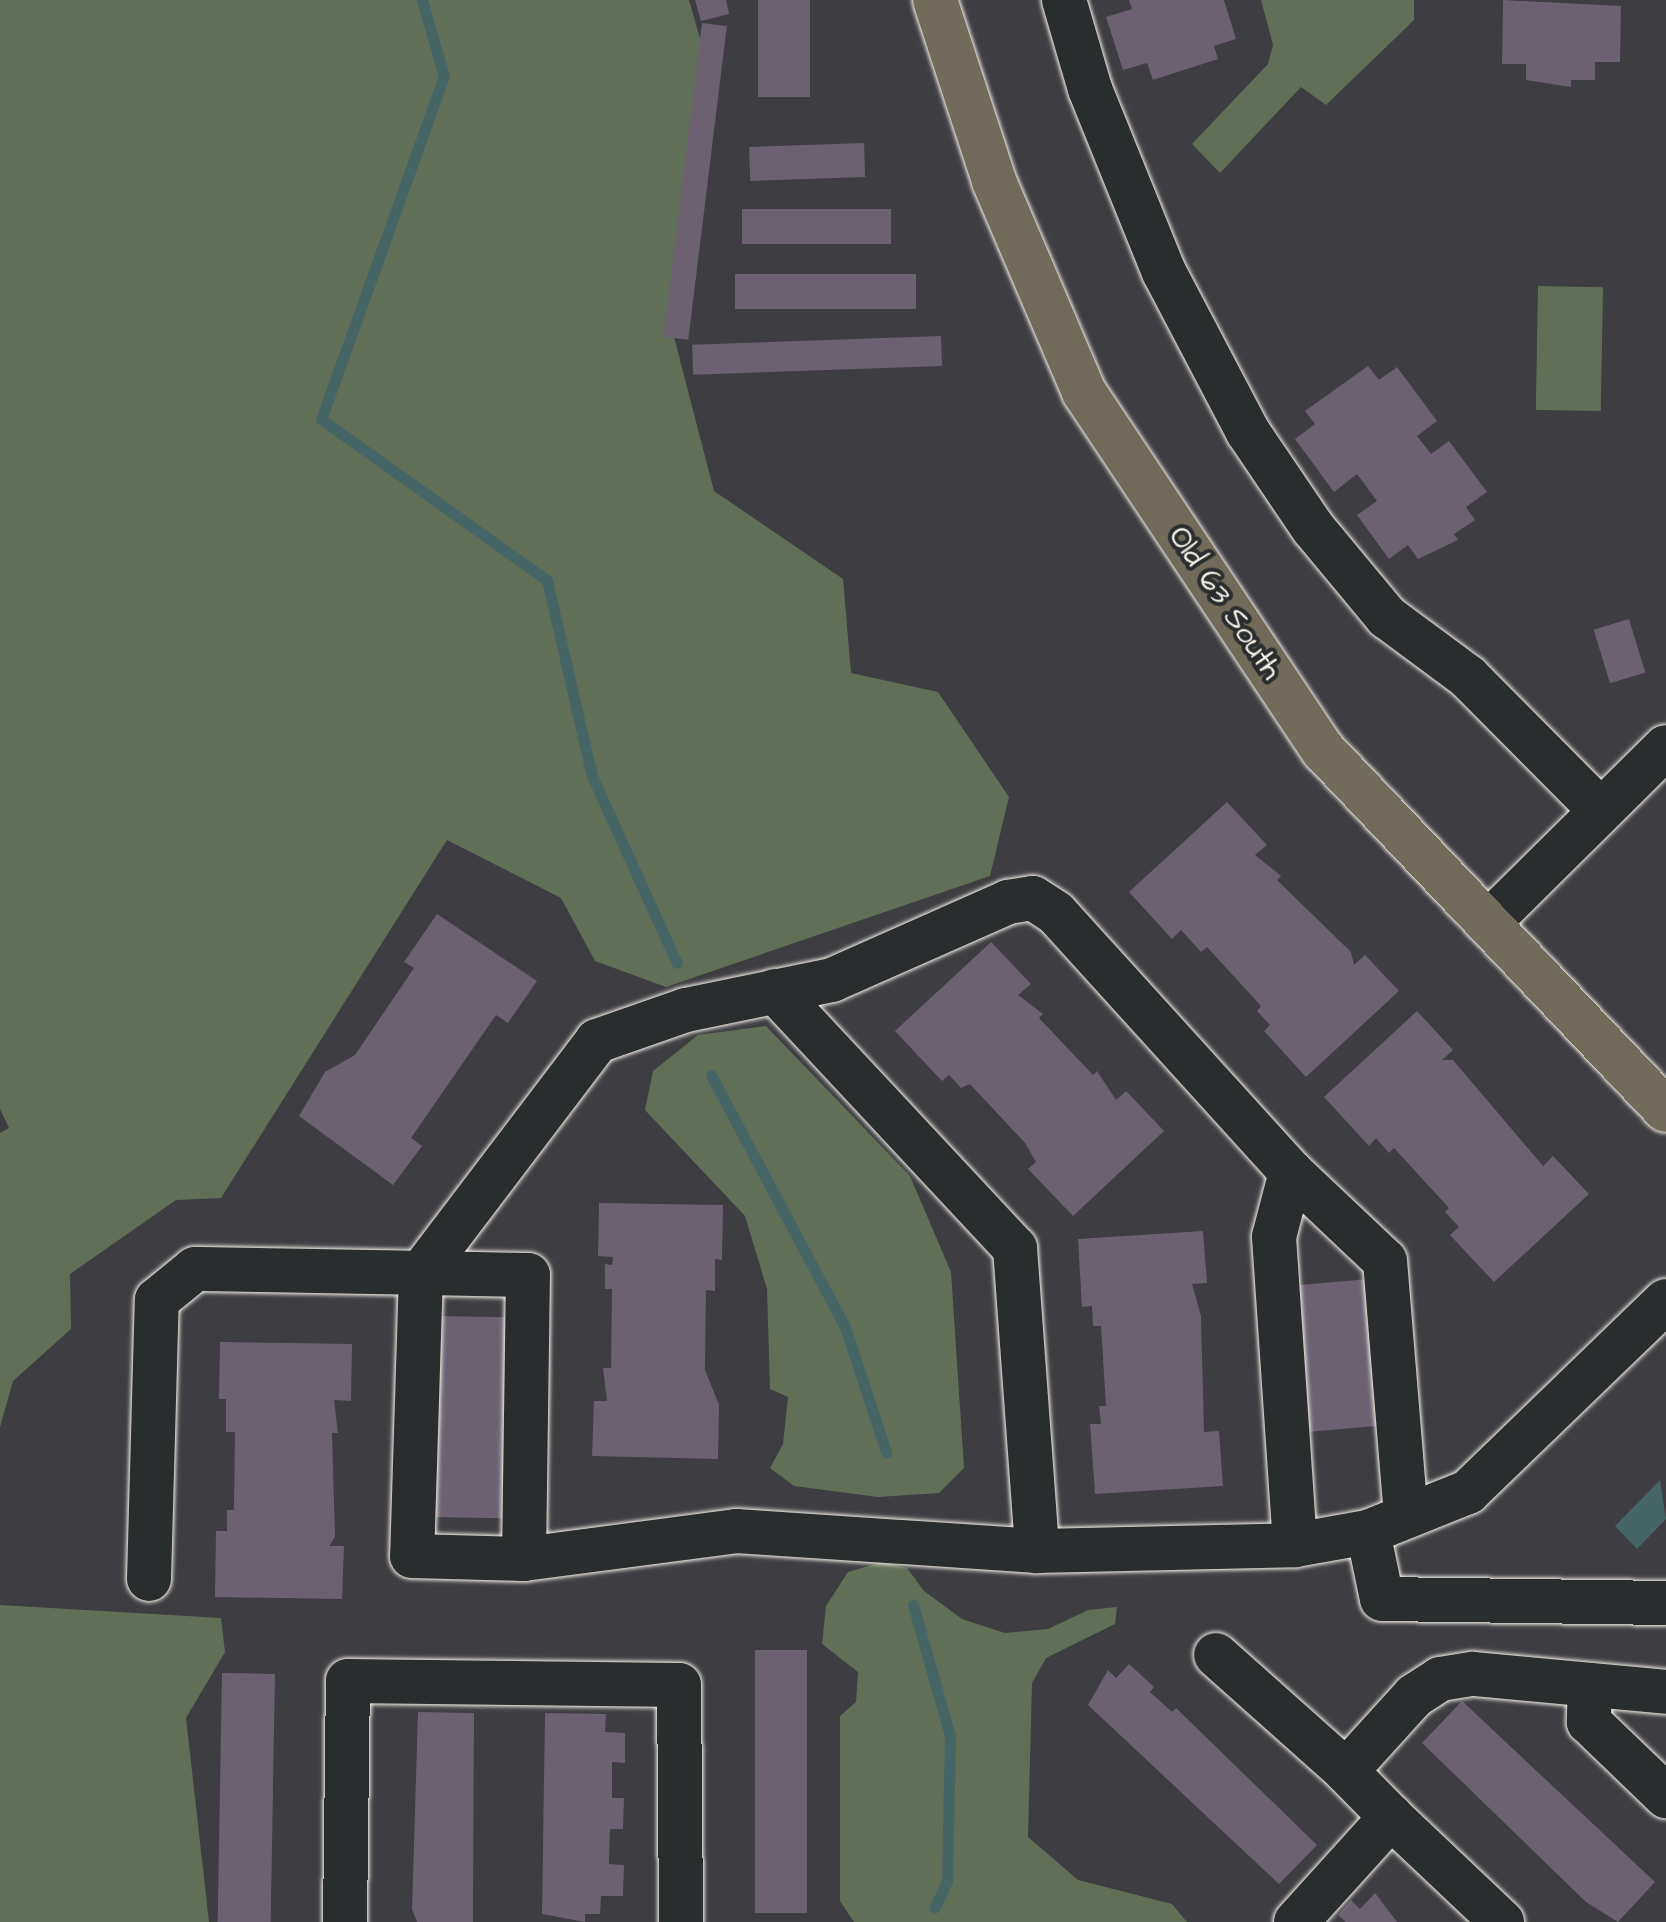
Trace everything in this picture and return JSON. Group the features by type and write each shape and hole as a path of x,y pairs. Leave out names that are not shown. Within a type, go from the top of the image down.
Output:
{"main road":[{"name":"Old 63 South","path":"935,0 994,181 1084,392 1323,750 1666,1110"}],"lane":[{"path":"1064,0 1090,89 1164,272 1248,432 1313,528 1387,617 1468,677 1600,810"},
{"path":"1488,923 1666,747"},
{"path":"1666,1301 1502,1467 1468,1492 1387,1524 1295,1545 1037,1551 736,1531 524,1559 412,1556 421,1273 597,1041 686,1010 832,980 1033,898 1056,913 1291,1172 1385,1261 1387,1524 1382,1599 1666,1603"},
{"path":"775,991 1015,1248 1037,1551"},
{"path":"1291,1172 1274,1237 1295,1545"},
{"path":"149,1579 157,1300 195,1269 528,1275 524,1559"},
{"path":"1216,1655 1346,1771 1502,1922"},
{"path":"1346,1771 1414,1696 1440,1679 1473,1674 1666,1692"},
{"path":"345,1922 348,1681 679,1685 681,1922"},
{"path":"1590,1685 1589,1722 1666,1796"},
{"path":"1296,1922 1391,1817"}],"green space":[{"path":"0,0 689,0 703,49 673,333 714,491 843,579 851,673 938,692 1009,797 990,876 666,987 595,961 561,898 447,840 221,1198 176,1200 70,1274 71,1329 13,1381 0,1427 0,1133 9,1128 0,1109"},
{"path":"1261,0 1414,0 1414,20 1326,105 1301,87 1220,173 1192,144 1268,64 1273,45"},
{"path":"1538,286 1603,287 1601,411 1536,410"},
{"path":"766,1026 910,1176 951,1272 964,1468 939,1493 878,1497 794,1486 770,1468 783,1444 788,1397 770,1389 767,1289 745,1216 645,1110 653,1071 698,1035"},
{"path":"882,1562 907,1568 924,1591 962,1619 1005,1633 1048,1629 1088,1610 1117,1607 1115,1624 1046,1658 1032,1683 1028,1837 1078,1880 1172,1904 1187,1922 854,1922 840,1901 840,1716 856,1702 858,1672 822,1644 826,1606 848,1572"},
{"path":"0,1605 221,1618 225,1652 186,1718 209,1922 0,1922"}],"water":[{"path":"1660,1480 1666,1519 1637,1549 1615,1526"}],"building":[{"path":"695,0 726,0 729,14 701,21"},
{"path":"758,0 810,0 810,97 758,97"},
{"path":"1129,0 1224,0 1236,39 1214,46 1218,59 1153,80 1147,63 1123,70 1106,17 1132,9"},
{"path":"1503,0 1621,6 1620,62 1595,62 1595,80 1571,80 1571,87 1526,80 1526,64 1502,64"},
{"path":"702,23 727,26 688,340 663,337"},
{"path":"864,143 865,177 750,181 749,147"},
{"path":"742,209 891,209 891,244 742,244"},
{"path":"735,274 916,274 916,309 735,309"},
{"path":"941,336 942,366 693,375 692,345"},
{"path":"1368,366 1379,380 1397,367 1437,421 1417,436 1431,454 1449,441 1487,492 1466,507 1475,520 1454,534 1458,540 1418,559 1408,545 1389,559 1357,515 1377,501 1357,474 1334,492 1295,439 1315,424 1305,411"},
{"path":"1629,619 1645,673 1610,683 1594,630"},
{"path":"1227,802 1267,845 1255,855 1281,876 1277,880 1351,952 1354,965 1365,955 1399,991 1306,1077 1264,1031 1270,1025 1257,1011 1261,1006 1207,947 1201,952 1181,930 1172,939 1129,892"},
{"path":"437,914 537,981 508,1023 496,1015 411,1138 422,1146 393,1185 299,1116 325,1072 355,1055 414,968 404,962"},
{"path":"991,942 1031,984 1018,995 1043,1014 1039,1018 1093,1075 1097,1071 1116,1100 1126,1091 1164,1131 1073,1216 1028,1169 1036,1162 1025,1143 970,1084 961,1088 949,1075 942,1081 895,1031"},
{"path":"1417,1011 1453,1050 1442,1060 1453,1060 1543,1166 1553,1156 1589,1194 1494,1282 1450,1235 1459,1227 1445,1212 1449,1208 1394,1148 1389,1153 1376,1138 1369,1146 1324,1097"},
{"path":"599,1203 723,1205 722,1260 715,1259 715,1291 706,1290 705,1370 719,1405 718,1459 592,1456 594,1401 607,1401 603,1368 611,1368 612,1289 605,1289 605,1264 612,1265 613,1257 598,1256"},
{"path":"1203,1231 1207,1283 1192,1284 1201,1316 1204,1432 1219,1431 1223,1486 1095,1494 1090,1424 1101,1424 1099,1406 1106,1406 1101,1326 1093,1326 1092,1306 1082,1307 1078,1239"},
{"path":"1369,1279 1382,1425 1304,1432 1291,1286"},
{"path":"433,1316 510,1317 506,1518 429,1517"},
{"path":"220,1342 352,1344 351,1401 334,1400 338,1433 332,1433 335,1537 329,1546 344,1546 342,1599 215,1597 216,1531 227,1531 227,1510 234,1510 235,1432 226,1432 226,1399 219,1399"},
{"path":"755,1650 807,1650 807,1913 755,1913"},
{"path":"1129,1664 1154,1687 1150,1692 1172,1712 1176,1708 1317,1845 1279,1884 1088,1705 1108,1670 1116,1678"},
{"path":"222,1673 275,1674 271,1922 218,1922"},
{"path":"1462,1701 1655,1882 1618,1922 1586,1902 1422,1743"},
{"path":"418,1712 474,1713 473,1922 417,1922 412,1909"},
{"path":"545,1713 606,1714 605,1732 625,1733 625,1763 612,1762 612,1798 624,1798 623,1829 610,1829 609,1864 624,1865 623,1896 601,1896 600,1914 585,1914 585,1922 542,1914"},
{"path":"1375,1893 1397,1922 1346,1922 1338,1915 1351,1900 1360,1909"}],"waterway":[{"path":"422,0 444,76 321,419 547,580 592,776 677,963"},
{"path":"711,1075 845,1327 886,1452"},
{"path":"913,1605 950,1736 947,1881 935,1907"}]}
